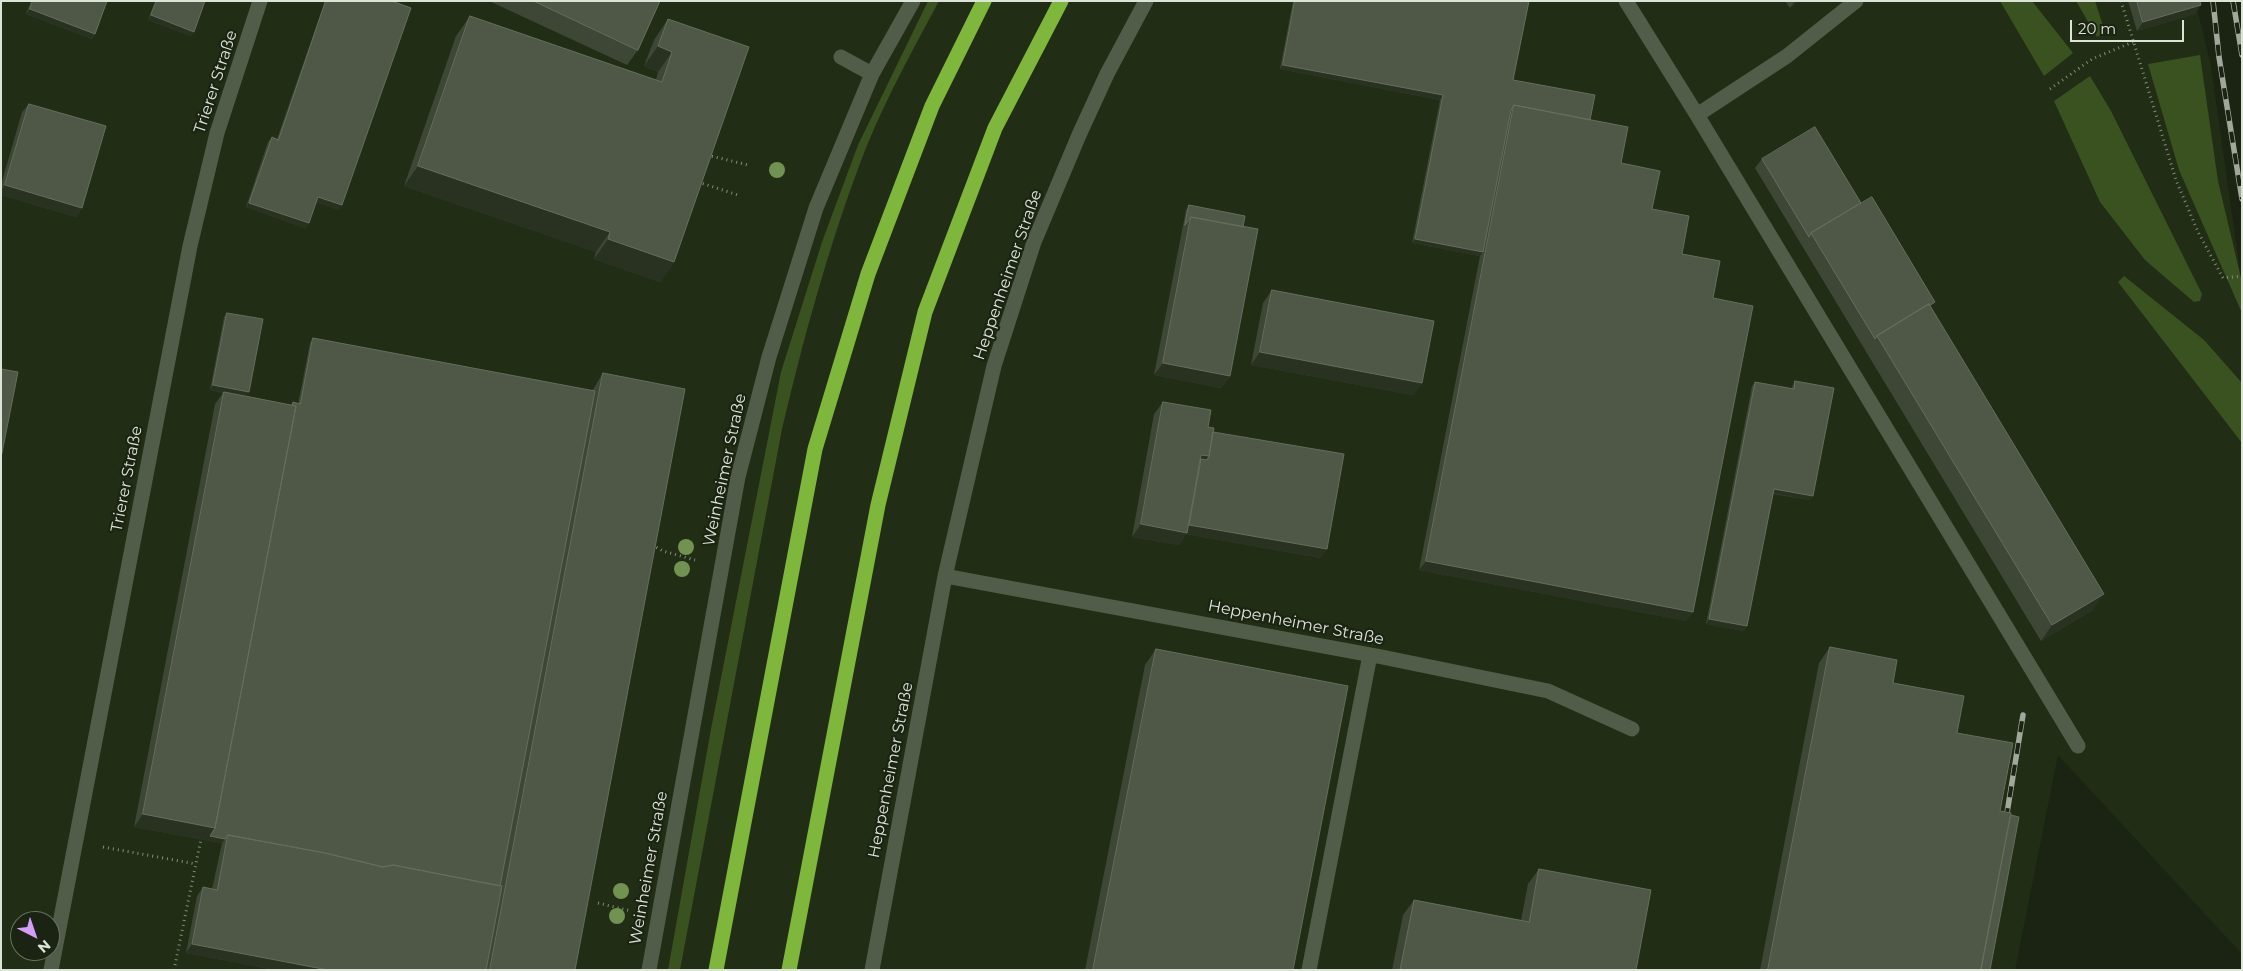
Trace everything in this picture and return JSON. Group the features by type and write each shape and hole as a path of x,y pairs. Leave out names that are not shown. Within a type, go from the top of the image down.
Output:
{"highway":[{"path":"716,970 815,449 868,274 932,106 984,1"},
{"path":"789,970 878,505 925,312 995,128 1061,1"}],"street":[{"name":"Trierer Straße","path":"51,970 190,246 217,133 260,1"},
{"name":"Weinheimer Straße","path":"649,970 738,476 769,357 816,208 872,74 913,1"},
{"name":"Heppenheimer Straße","path":"872,970 945,576 994,366 1034,242 1107,74 1146,1"},
{"path":"1626,1 1697,115 2078,746"},
{"path":"1697,115 1787,56 1856,1"},
{"path":"840,57 872,74"},
{"name":"Heppenheimer Straße","path":"945,576 1370,655 1548,691 1632,729"},
{"path":"1309,970 1370,655"}],"path":[{"path":"2121,1 2176,180 2198,232 2223,278 2242,276"},
{"path":"2050,89 2098,56 2133,42"},
{"path":"705,154 748,166"},
{"path":"695,181 738,195"},
{"path":"648,543 663,551 698,561"},
{"path":"174,970 201,839"},
{"path":"98,846 196,864"},
{"path":"598,903 633,911"}],"shaded area":[{"path":"1,1 2195,1 2211,66 2242,286 2242,954 2058,755 2015,970 1,970"}],"green space":[{"path":"928,1 939,1 896,82 867,145 836,231 798,362 782,429 680,970 668,970 711,729 781,372 822,242 858,145"},
{"path":"2000,1 2032,1 2073,53 2044,76"},
{"path":"2076,1 2095,1 2105,32 2097,37"},
{"path":"2200,55 2218,181 2242,282 2242,313 2179,170 2148,64"},
{"path":"2090,76 2111,111 2202,294 2200,301 2194,302 2145,260 2100,202 2054,101"},
{"path":"2124,276 2204,340 2242,383 2242,443 2118,282"}],"building":[{"path":"33,1 107,1 95,34 30,9"},
{"path":"157,1 205,1 194,32 151,15"},
{"path":"326,1 392,1 411,8 342,205 318,197 309,223 249,203 272,137 278,140"},
{"path":"534,1 660,1 638,50"},
{"path":"1295,1 1529,1 1513,80 1595,95 1590,120 1514,105 1511,110 1483,252 1415,239 1443,95 1283,65"},
{"path":"2137,1 2200,1 2201,5 2143,22"},
{"path":"470,16 662,82 672,52 658,46 668,19 749,47 674,262 608,239 610,232 418,166"},
{"path":"29,104 106,126 82,208 5,185"},
{"path":"1514,105 1628,127 1621,163 1660,171 1652,209 1689,216 1682,254 1720,261 1713,298 1753,306 1693,612 1426,561"},
{"path":"1815,127 1861,203 1811,233 1809,237 1762,159"},
{"path":"1872,197 1935,302 1877,336 1875,339 1811,233"},
{"path":"1189,205 1245,216 1243,227 1191,217 1185,225"},
{"path":"1191,217 1258,229 1230,376 1163,363"},
{"path":"1272,290 1434,321 1422,383 1260,352"},
{"path":"1929,304 2104,594 2052,625 1877,336"},
{"path":"227,313 263,319 249,392 213,385"},
{"path":"313,338 595,391 500,886 393,865 383,867 325,853 228,835 225,839 210,836 215,828 296,406 292,405 293,402 300,404"},
{"path":"1,369 18,372 1,458"},
{"path":"603,373 685,389 575,970 490,970"},
{"path":"1795,381 1834,388 1813,496 1774,489 1747,626 1709,619 1755,382 1794,389"},
{"path":"224,392 296,406 215,828 143,814"},
{"path":"1163,402 1211,410 1208,427 1214,428 1209,456 1201,455 1187,533 1141,524"},
{"path":"1213,432 1344,454 1327,549 1189,525 1201,459 1207,460 1209,456"},
{"path":"1830,647 1897,660 1893,683 1964,696 1957,733 2013,743 2000,811 2011,813 1981,970 1768,970"},
{"path":"1156,649 1348,686 1293,970 1093,970"},
{"path":"2011,815 2019,817 1990,970 1981,970"},
{"path":"228,835 325,853 383,867 393,865 502,886 486,970 328,970 192,944 203,887 217,890"},
{"path":"1539,869 1651,890 1636,970 1400,970 1414,900 1529,922"}],"railway":[{"path":"2213,1 2219,57 2242,199"},
{"path":"2233,1 2242,55"},
{"path":"2006,819 2023,715"}]}
